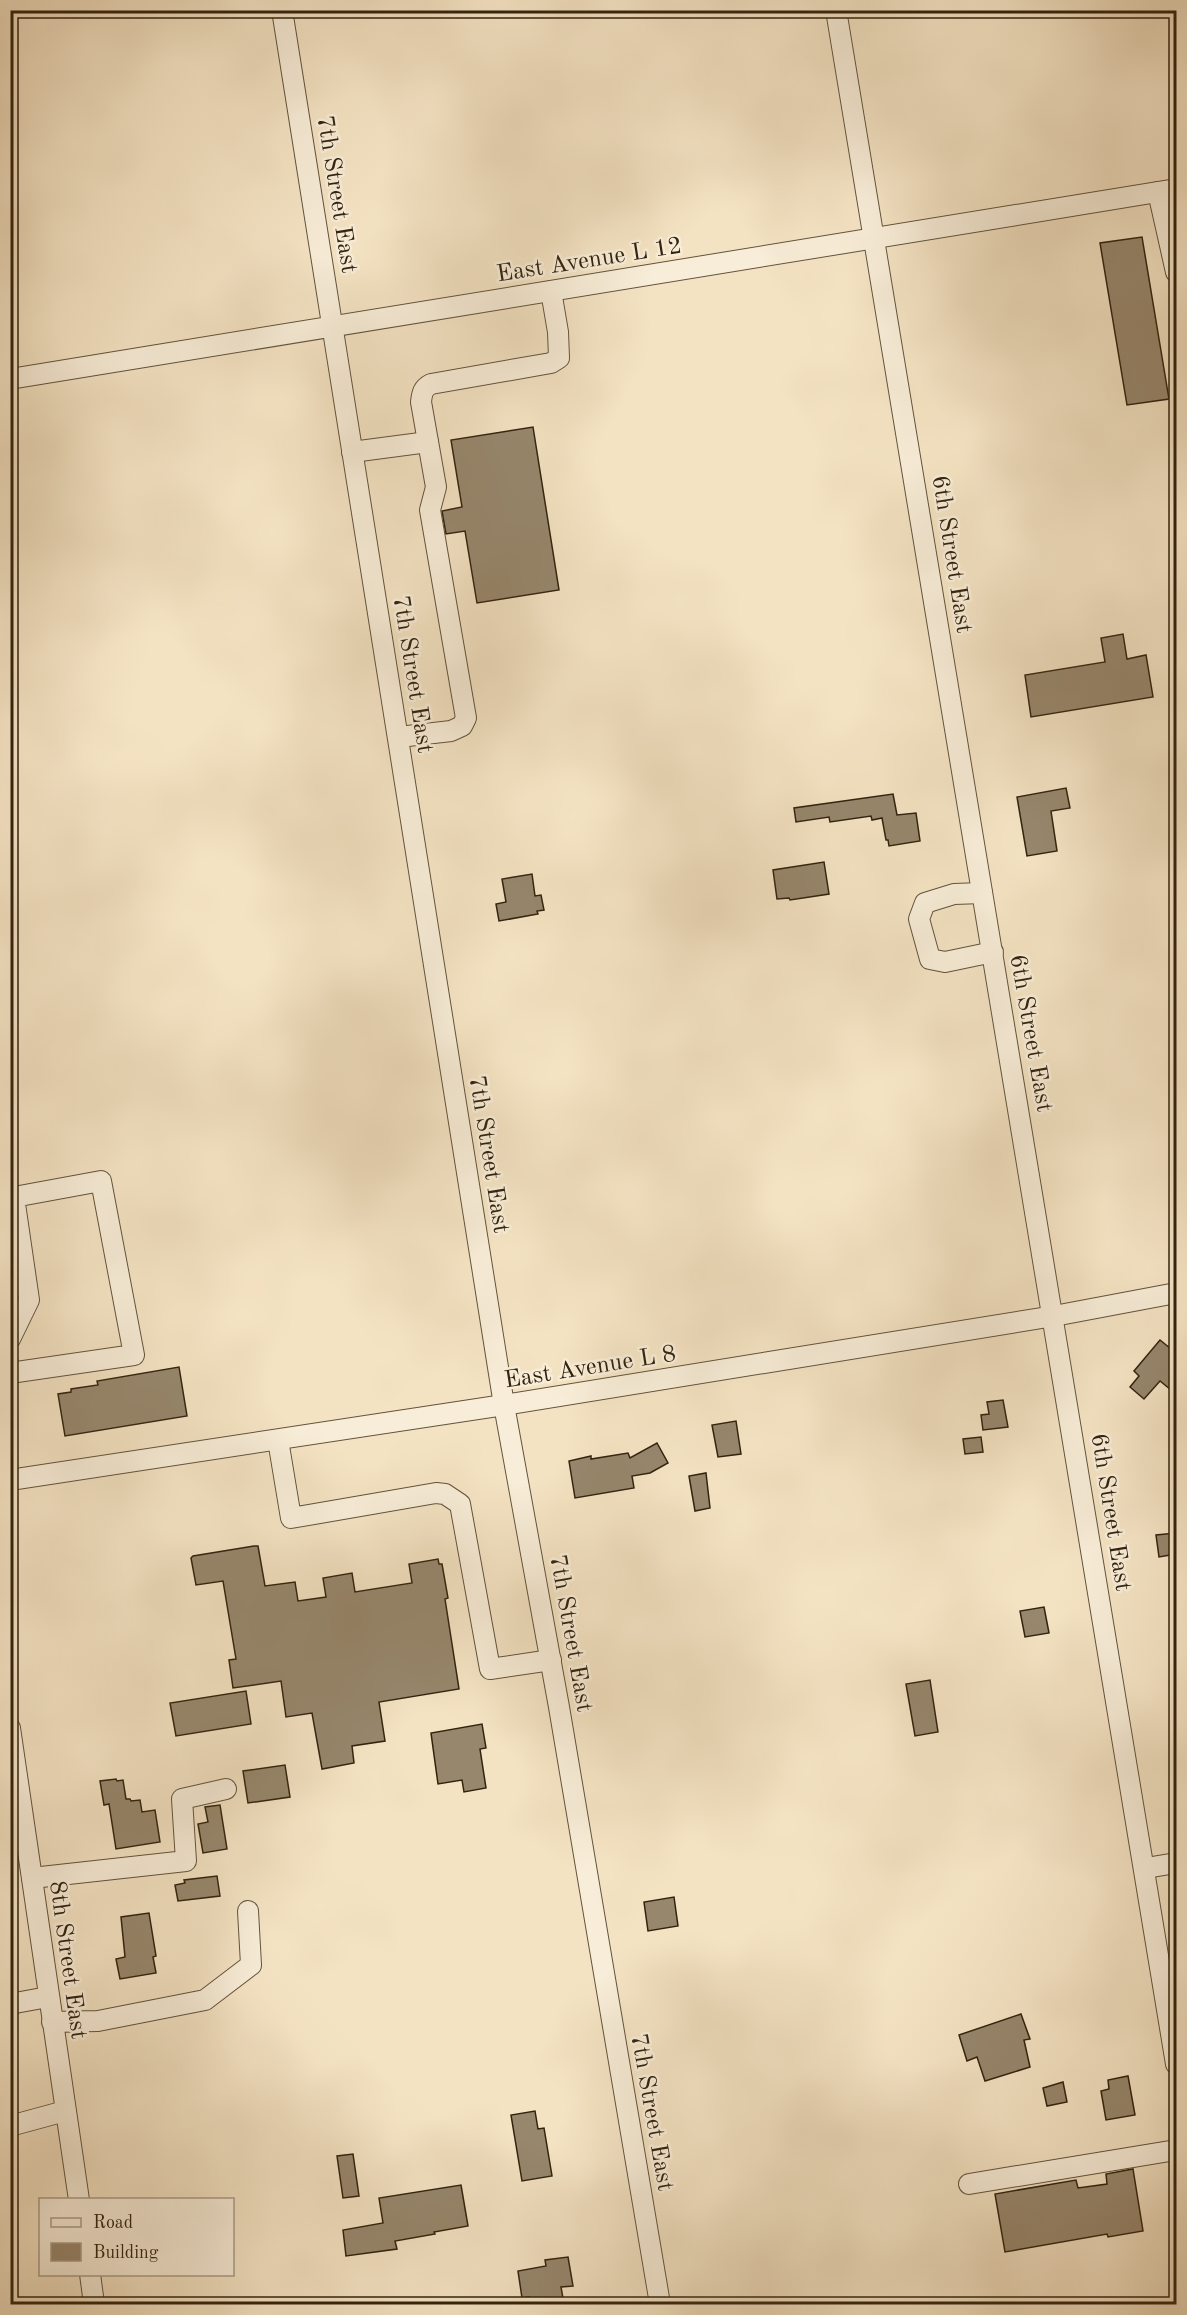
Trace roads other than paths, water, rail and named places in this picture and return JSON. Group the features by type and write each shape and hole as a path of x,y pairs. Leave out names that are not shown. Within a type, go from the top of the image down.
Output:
{"street":[{"name":"7th Street East","path":"282,10 504,1405 551,1660 660,2304"},
{"name":"6th Street East","path":"836,10 876,237 982,893 1146,1868 1176,2064"},
{"name":"East Avenue L 12","path":"10,379 1167,191"},
{"path":"1167,191 1176,272"},
{"path":"399,737 451,731 462,726 466,718 429,510 436,487 421,402 422,394 431,384 551,363 559,358 558,332 551,291"},
{"path":"352,452 428,442"},
{"path":"982,893 954,894 925,903 920,919 930,959 945,962 993,952"},
{"path":"10,1339 29,1300 14,1197 101,1181 134,1355 11,1369"},
{"name":"East Avenue L 8","path":"10,1480 504,1405 1054,1316 1176,1293"},
{"path":"278,1440 291,1518 436,1493 452,1497 460,1504 490,1670 551,1660"},
{"name":"8th Street East","path":"10,1728 79,2198"},
{"path":"32,1878 186,1861 183,1799 226,1790"},
{"path":"1146,1868 1176,1863"},
{"path":"52,2022 98,2021 205,2000 251,1965 248,1911"},
{"path":"10,2007 15,2002 48,1997"},
{"path":"10,2126 65,2111"},
{"path":"969,2184 1176,2150"},
{"path":"90,2276 94,2304"}]}
